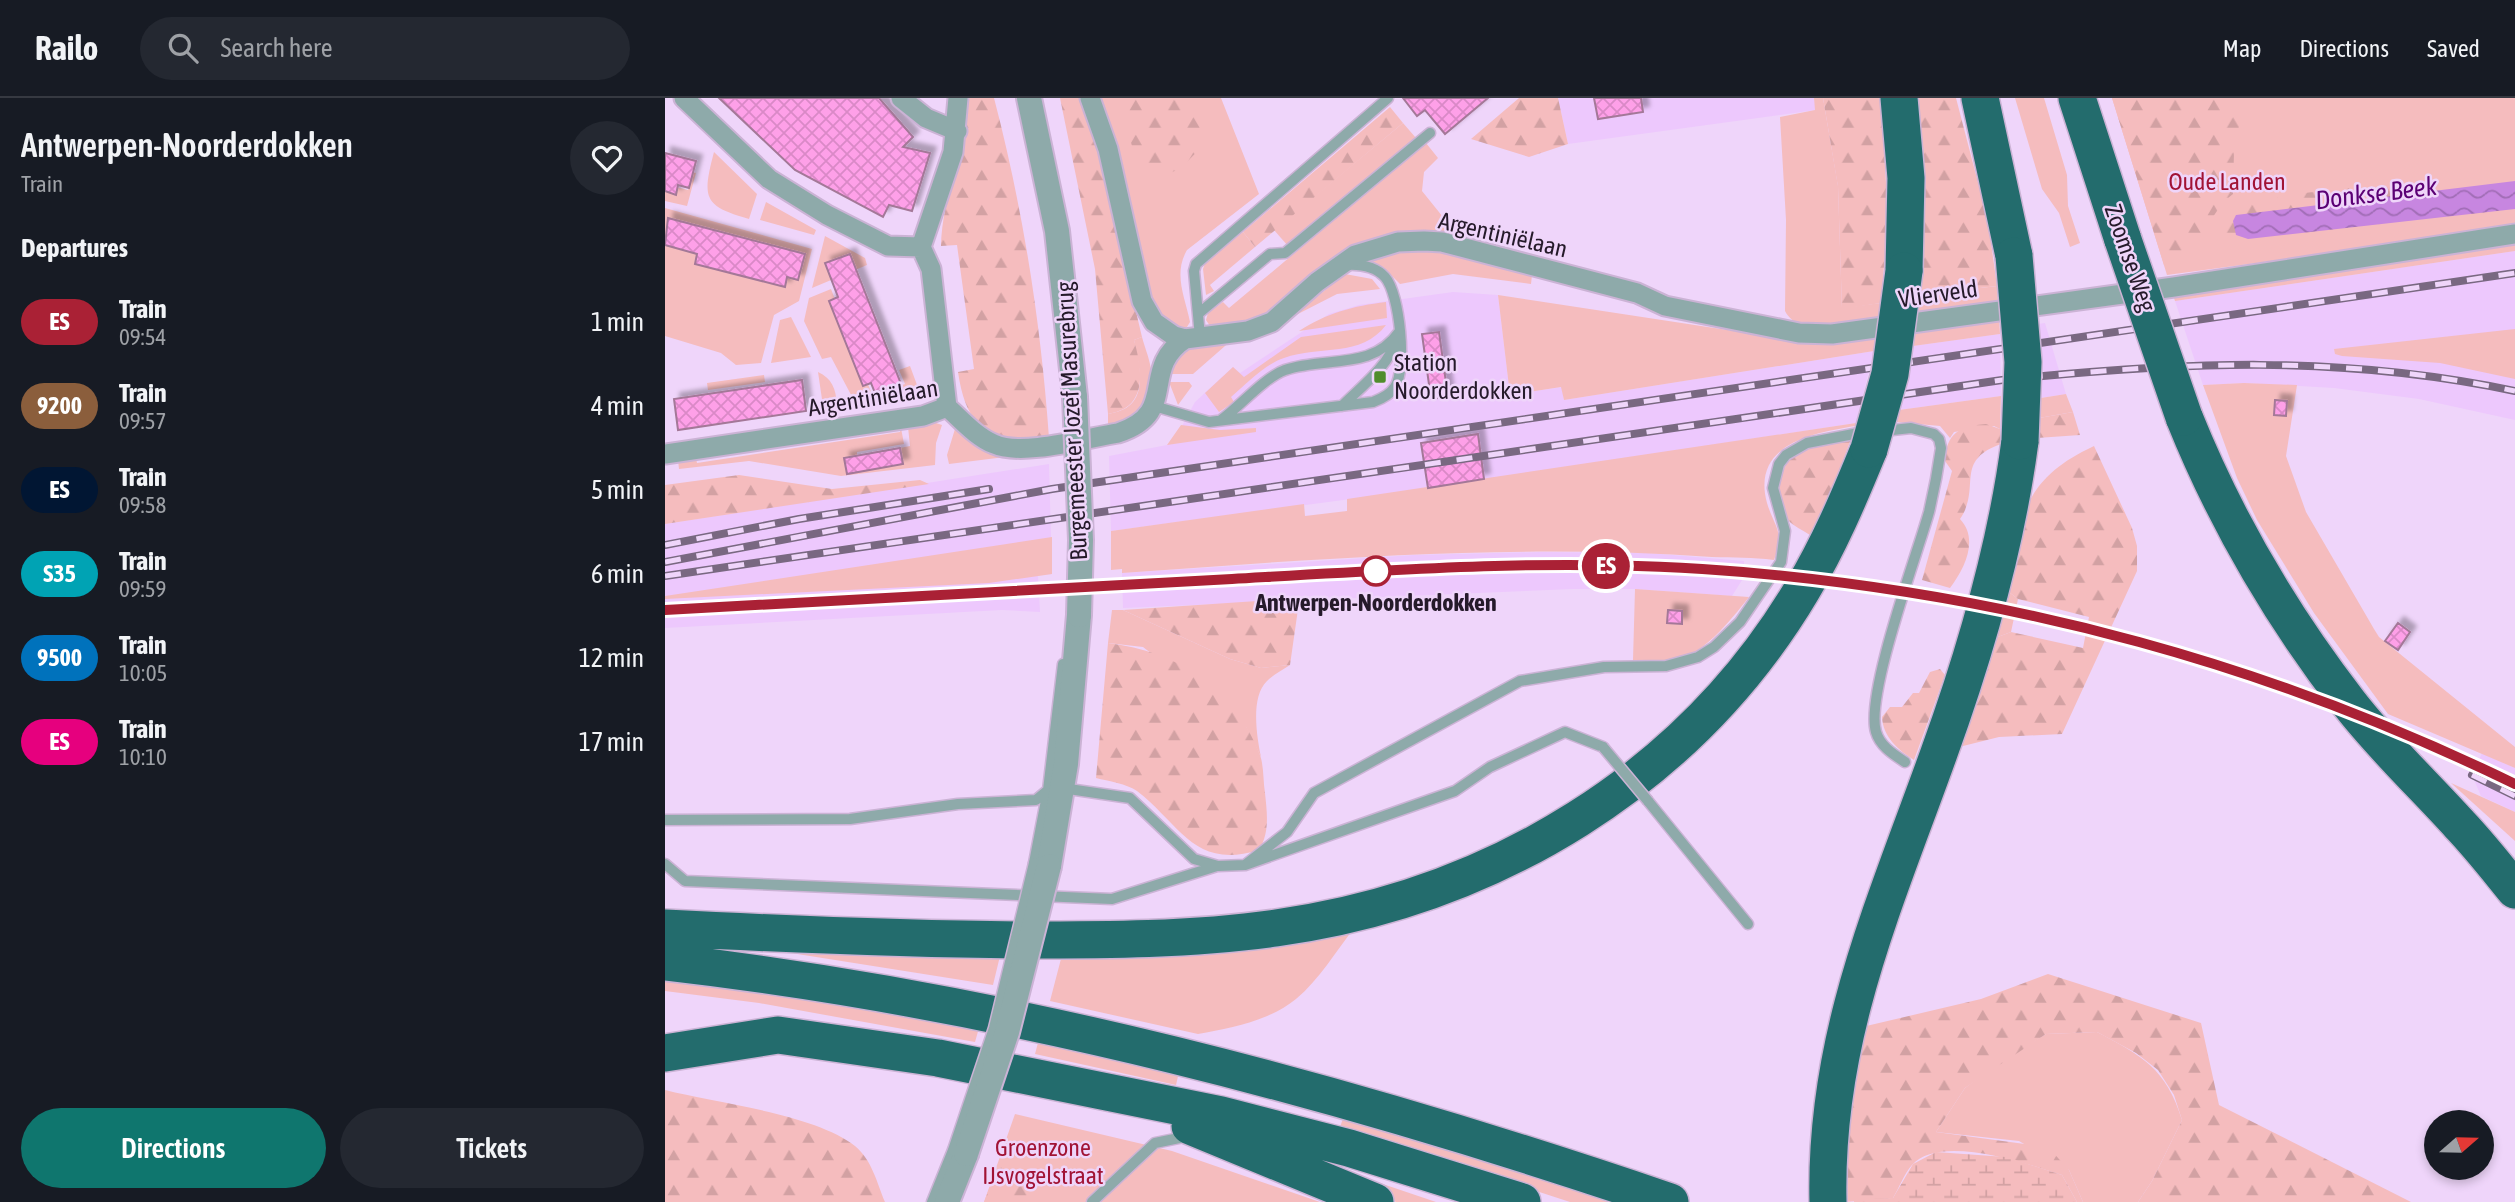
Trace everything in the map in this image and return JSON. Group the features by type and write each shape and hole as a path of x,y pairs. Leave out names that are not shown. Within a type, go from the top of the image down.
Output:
{"highway":[{"path":"665,928 949,939 1215,935 1276,929 1371,910 1455,883 1531,848 1601,805 1671,749 1714,706 1758,653 1800,593 1841,516 1869,449 1889,374 1904,271 1906,178 1899,98"},
{"path":"1828,1185 1836,1084 1851,1012 1873,929 1951,715 1994,585 2020,441 2023,362 2014,256 1980,98"},
{"name":"Zoomse Weg","path":"2077,98 2184,416 2233,524 2297,631 2350,704 2461,826"},
{"path":"2461,826 2515,860"},
{"path":"2461,826 2515,890"},
{"path":"665,962 930,1004 1154,1051 1451,1129 1670,1202"},
{"path":"665,1053 778,1035 938,1058 1119,1092 1349,1148 1522,1202"},
{"path":"1119,1092 1205,1134 1321,1177 1375,1202"}],"street":[{"path":"684,98 769,179 827,215 888,246 921,247"},
{"path":"901,98 926,118 957,131"},
{"path":"947,407 931,268 921,247 945,184 957,131 958,98"},
{"name":"Burgemeester Jozef Masurebrug","path":"947,1202 1007,1032 1055,789 1079,615 1081,540 1075,397 1051,189 1029,98"},
{"path":"1090,98 1108,149 1142,301 1154,322 1174,337 1193,338"},
{"name":"Vlierveld","path":"1665,306 1799,333 1832,334 2515,234"},
{"name":"Argentiniëlaan","path":"1193,338 1248,331 1272,322 1338,265 1374,247 1398,242 1442,242 1637,293 1665,306"},
{"path":"1154,406 1163,361 1193,338"},
{"name":"Argentiniëlaan","path":"665,454 923,416 947,407 986,441 1015,449 1118,433 1141,423 1154,406"}],"lane":[{"path":"1193,338 1198,314 1196,264 1388,98"},
{"path":"1198,314 1270,254 1285,253 1430,133"},
{"path":"1154,406 1199,421 1221,421 1373,402 1395,389 1402,364 1393,291 1384,276 1363,266 1338,265"},
{"path":"1342,406 1393,351 1399,332"},
{"path":"1221,421 1283,370 1370,357 1391,344 1399,332"},
{"path":"1245,865 1287,832 1314,793 1520,681 1604,667 1666,666 1698,657 1729,635 1781,562 1785,531 1773,488 1779,464 1786,455 1807,443 1827,438 1911,428 1934,434 1941,448 1929,510 1891,637 1874,725 1881,743 1905,762"},
{"path":"665,863 685,881 1112,899 1218,866 1245,865 1455,792 1490,767 1565,732 1603,747 1748,924"},
{"path":"665,820 850,819 958,804 1036,800 1055,789 1130,798 1194,859 1218,866"},
{"path":"932,1202 975,1089 1041,864"},
{"path":"1091,1202 1155,1143 1205,1134"}],"shaded area":[{"path":"1558,98 1814,98 1816,110 1568,144"},
{"path":"2515,251 2515,420 2419,399 2334,388 2244,383 2203,385 2175,301"},
{"path":"1453,292 1498,295 1510,395 1562,387 1564,400 1874,351 1856,423 1411,491 1111,531 1109,456 1167,445 1177,435 1195,402 1233,367 1240,373 1329,314 1359,305"},
{"path":"2045,323 2066,394 2041,398 2038,324"},
{"path":"2000,334 2001,396 1899,410 1913,346"},
{"path":"1049,464 1052,574 1038,575 1040,612 1002,610 665,628 665,524"},
{"path":"1648,553 1744,561 1744,577 1732,596 1635,589 1573,589 1123,608 1122,573 1414,555"},
{"path":"2482,753 2515,768 2515,812 2481,796 2472,775"}],"green space":[{"path":"968,98 994,98 1014,182 1029,266 1049,438 1012,438 985,429 968,409 962,393 958,372 974,369 957,245 941,246 945,209 963,136"},
{"path":"1060,98 1080,98 1095,138 1142,337 1134,340 1140,375 1136,396 1121,410 1108,414 1095,269"},
{"path":"1098,98 1221,98 1259,194 1187,250 1180,277 1190,322 1187,327 1167,322 1152,307"},
{"path":"1119,98 1196,98 1205,120 1208,141 1185,164 1170,173 1151,175 1139,172"},
{"path":"1519,98 1558,98 1568,144 1529,157 1471,139"},
{"path":"1814,98 1823,98 1838,186 1842,308 1881,303 1879,320 1842,327 1814,328 1792,320 1785,311 1786,220 1780,117 1815,110"},
{"path":"1823,98 1881,98 1888,217 1881,303 1842,309 1838,187"},
{"path":"1915,98 1956,98 1988,221 1997,286 1920,295 1922,274"},
{"path":"2015,98 2044,98 2067,175 2068,206 2080,243 2070,247 2059,213 2042,189"},
{"name":"Oude Landen","path":"2112,98 2515,98 2515,228 2167,275"},
{"path":"2112,98 2245,98 2234,151 2233,194 2216,212 2194,245 2176,261 2164,265"},
{"path":"1390,107 1403,123 1255,247 1243,232"},
{"path":"1403,123 1416,138 1288,246 1274,230"},
{"path":"1426,143 1438,158 1424,172 1422,191 1447,222 1445,231 1397,234 1256,320 1210,326 1206,320 1208,313 1223,302 1229,308"},
{"path":"714,152 757,194 749,219 722,210 710,198 708,180"},
{"path":"693,172 696,173 687,206 665,201 665,184 688,190"},
{"path":"2440,181 2444,192 2515,181 2260,224 2248,239 2226,241 2225,225 2230,216 2243,207 2266,200 2328,190"},
{"path":"766,202 816,230 814,235 760,220"},
{"path":"665,208 812,249 799,301 774,315 761,363 736,365 721,353 665,336"},
{"path":"1243,232 1255,247 1210,285 1214,291 1206,295 1203,269 1205,263"},
{"path":"825,236 865,258 867,265 812,288"},
{"path":"2515,240 2515,251 2175,301 2173,295"},
{"path":"1397,251 1441,251 1532,275 1531,284 1453,274 1400,284 1383,267 1365,261"},
{"path":"1345,274 1372,279 1380,289 1337,294 1292,317"},
{"path":"1997,286 1998,303 1918,314 1920,295"},
{"path":"831,289 873,397 905,384 899,370 910,366 920,393 904,402 858,408 831,357 822,359 804,321 809,298"},
{"path":"1498,295 1793,340 1876,335 1874,351 1564,400 1561,387 1510,395"},
{"path":"1386,302 1387,318 1299,331 1341,311"},
{"path":"791,317 811,357 771,363 780,320"},
{"path":"1999,318 2000,334 1913,346 1916,330"},
{"path":"1386,325 1376,335 1352,347 1298,354 1277,361 1249,381 1231,397 1234,402 1219,412 1205,393 1233,367 1244,377 1301,337"},
{"path":"2515,329 2515,379 2440,363 2342,356 2335,354 2334,349"},
{"path":"1142,337 1151,371 1148,394 1133,415 1108,425 1108,414 1122,410 1137,396 1140,375 1134,340"},
{"path":"1233,339 1193,374 1169,374 1173,364 1186,351 1203,344"},
{"path":"818,372 828,379 834,388 836,411 824,413"},
{"path":"764,375 765,382 708,390 707,383"},
{"path":"1169,382 1189,382 1192,386 1178,405"},
{"path":"2203,385 2297,385 2286,456 2306,512 2379,637 2515,747 2515,768 2388,714 2314,613 2257,520 2237,478"},
{"path":"2066,394 2073,412 2039,418 2041,398"},
{"path":"2001,396 2000,429 1994,426 1954,432 1950,438 1940,426 1896,422 1899,410"},
{"path":"2073,412 2080,435 2037,438 2039,418"},
{"path":"936,423 942,425 936,443 935,465 841,476 749,461 679,469 678,460 696,458 697,463 900,432 901,428 904,444 857,452 857,456 844,458 847,474 903,464 900,448 910,446 908,427"},
{"path":"1856,423 1855,426 1821,433 1789,445 1768,467 1764,483 1767,503 1779,536 1774,560 1638,553 1491,552 1343,558 1122,573 1122,569 1111,570 1111,531 1304,504 1305,516 1347,511 1347,499"},
{"path":"1986,424 2000,429 2001,444 1977,458 1973,467 1969,496 1960,519 1969,535 1965,563 1950,588 1922,580 1952,471 1945,461 1948,444 1962,429"},
{"path":"1181,425 1220,430 1256,428 1256,432 1167,445"},
{"path":"955,429 989,450 1013,456 949,464 947,455"},
{"path":"1851,439 1830,496 1810,535 1790,522 1782,510 1778,489 1780,478 1790,460 1798,453 1808,448"},
{"path":"2094,446 2132,528 2137,546 2137,571 2062,734 1999,737 1959,747 1995,638 2011,632 2083,648 2089,617 2018,599 2005,589 2021,521 2038,487 2070,459"},
{"path":"739,475 832,489 920,480 929,484 665,524 665,485"},
{"path":"1052,537 1052,574 989,583 665,599 665,596"},
{"path":"1635,589 1749,597 1714,637 1691,654 1667,662 1633,660"},
{"path":"2005,589 2018,599 2011,632 1995,638"},
{"path":"1303,598 1298,609 1290,665 1261,668 1230,659 1123,610"},
{"path":"1112,610 1123,610 1230,659 1261,668 1290,665 1267,681 1258,697 1256,718 1261,757 1246,727 1143,647 1108,643"},
{"path":"1108,643 1158,655 1180,664 1219,692 1235,710 1249,731 1262,764 1267,822 1259,850 1237,855 1219,854 1203,849 1190,841 1137,791 1096,778"},
{"path":"1940,669 1945,675 1914,760 1892,742 1885,731 1882,717 1890,707 1902,707 1913,693 1919,693 1930,672"},
{"path":"2451,783 2515,812 2515,841"},
{"path":"1355,927 1320,974 1296,999 1274,1013 1236,1026 1198,1034 1050,1001 1062,955"},
{"path":"772,950 1000,956 993,985"},
{"path":"2048,974 2201,1023 2219,1105 2411,1202 2138,1202 2152,1181 2182,1120 2174,1095 2158,1070 2136,1053 2097,1032 2046,1034 1965,1088 1936,1132 2048,1147 2069,1170 2083,1202 2077,1202 2062,1175 2028,1164 1963,1151 1925,1156 1912,1165 1893,1198 1845,1202 1844,1169 1862,1027 1981,999"},
{"path":"665,975 979,1028 975,1042 759,1003 665,991"},
{"path":"2097,1032 2139,1057 2160,1076 2176,1102 2182,1120 2152,1181 2138,1202 2083,1202 2069,1170 2019,1141 1936,1132 1965,1088 2001,1061 2046,1034"},
{"path":"1039,1039 1179,1072 1176,1085 1035,1054"},
{"path":"665,1090 791,1118 837,1135 855,1146 866,1158 885,1202 665,1202"},
{"path":"1345,1113 1628,1202 1570,1202 1340,1127"},
{"name":"Groenzone IJsvogelstraat","path":"1015,1114 1172,1151 1320,1202 984,1202"},
{"path":"1936,1152 2006,1157 2062,1175 2077,1202 1854,1202 1854,1199 1893,1198 1913,1164"},
{"path":"1019,1161 1036,1202 984,1202 998,1166"},
{"path":"1359,1176 1436,1202 1396,1202 1356,1182"}],"water":[{"path":"2515,181 2515,209 2248,239 2236,235 2233,221 2236,215"}],"building":[{"path":"719,98 879,98 913,137 903,147 930,153 912,211 889,205 883,217 795,170"},
{"path":"1403,98 1488,98 1445,134 1425,110 1417,116"},
{"path":"1594,98 1641,98 1643,112 1598,119"},
{"path":"665,153 696,161 689,188 678,185 676,195 665,191"},
{"path":"668,218 805,254 798,280 787,277 785,287 695,264 697,254 665,245"},
{"path":"850,254 901,384 875,393 871,383 863,386 829,301 838,297 825,263"},
{"path":"1439,332 1448,397 1431,399 1422,334"},
{"path":"802,380 806,411 678,430 674,399"},
{"path":"2275,400 2287,401 2286,416 2274,415"},
{"path":"1478,434 1484,479 1428,488 1421,443"},
{"path":"900,448 903,464 847,474 844,458"},
{"path":"1668,610 1682,611 1682,624 1667,623"},
{"path":"2398,623 2410,632 2398,650 2385,641"}],"railway":[{"path":"665,562 1052,489 2515,273"},
{"path":"665,576 2002,380 2133,369 2259,365 2385,371 2515,391"},
{"path":"665,545 799,519 989,489"},
{"path":"665,610 1411,569 1538,565 1742,572"},
{"path":"2014,611 2084,627"},
{"path":"2476,765 2515,784"},
{"path":"2472,775 2515,796"}],"train":[{"name":"ES","path":"665,610 1411,569 1538,565 1646,566 1742,572 1833,582 2014,611 2182,652 2265,678 2349,709 2515,784"}],"place":[{"name":"Station Noorderdokken","path":"1380,377"},
{"name":"Antwerpen-Noorderdokken","path":"1376,571"}],"water label":[{"name":"Donkse Beek","path":"2376,193"}]}
